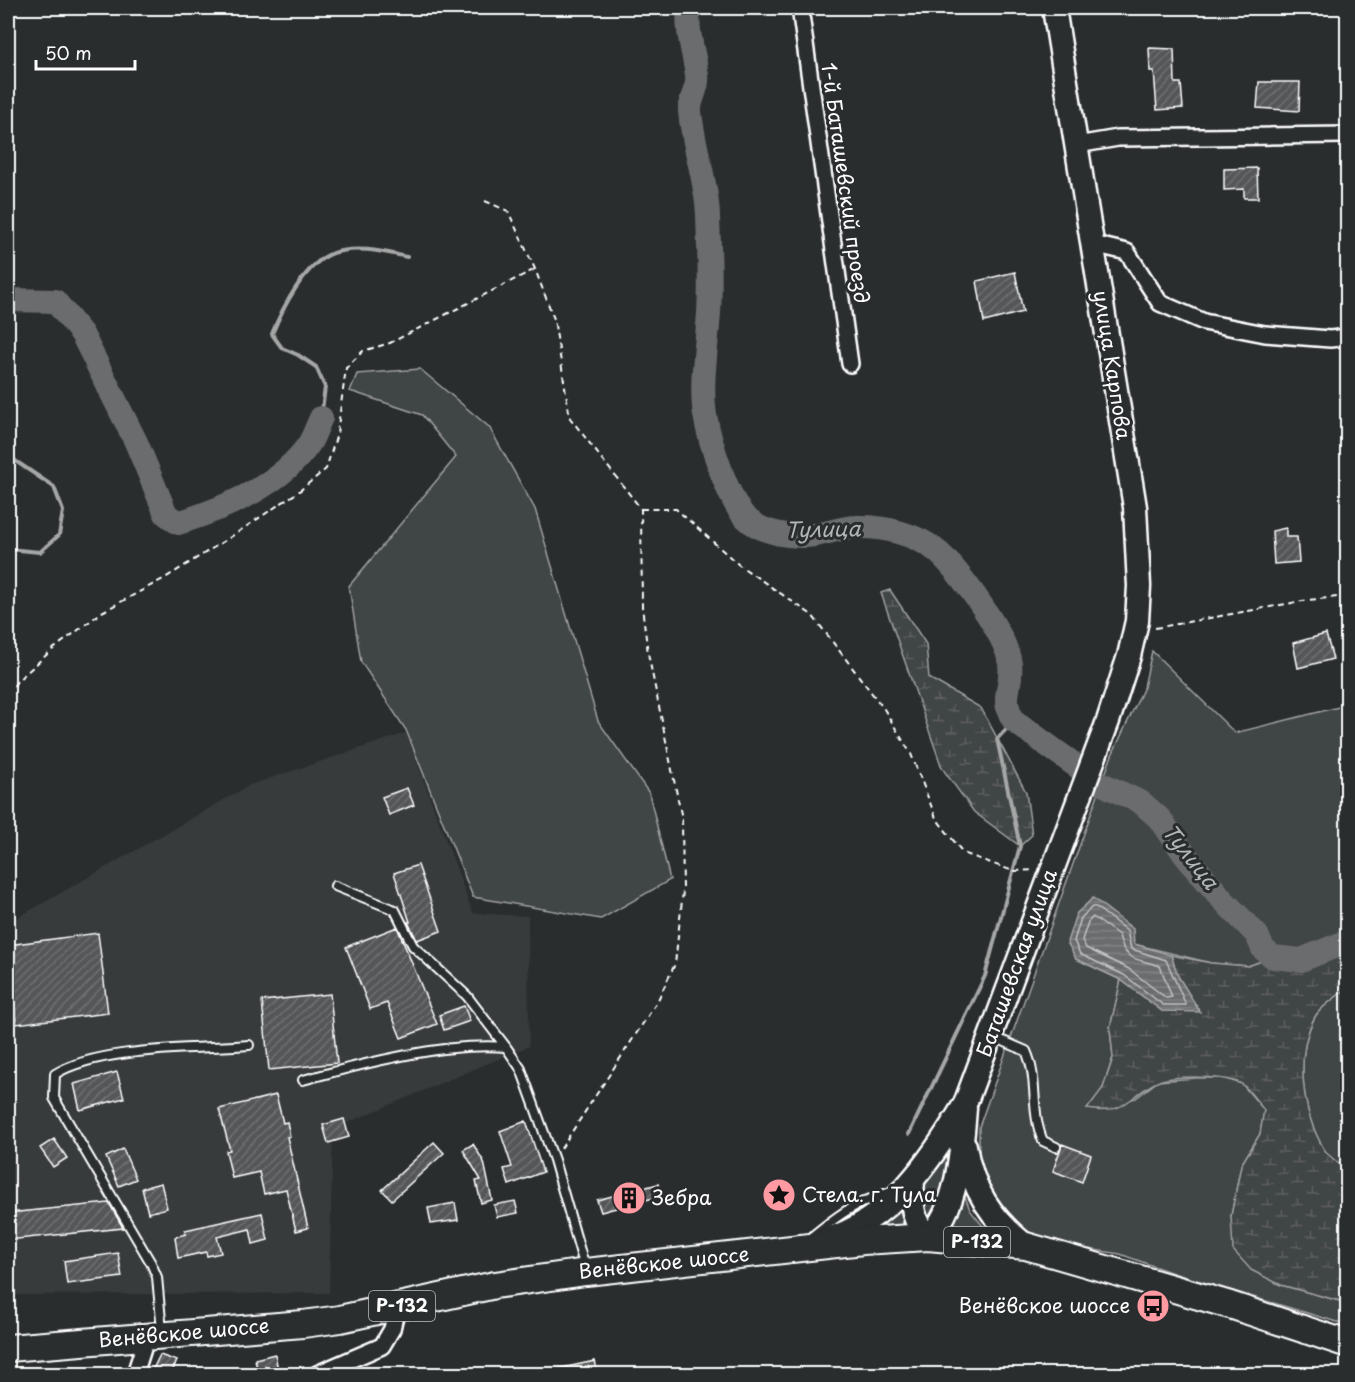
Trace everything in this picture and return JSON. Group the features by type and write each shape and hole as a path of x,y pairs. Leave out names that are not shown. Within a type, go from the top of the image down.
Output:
{"main road":[{"name":"улица Карпова","path":"1054,8 1135,507 1139,550 1137,621 1129,656 1108,721"},
{"name":"Баташевская улица","path":"966,1104 1108,721"},
{"path":"909,1185 916,1223 928,1238 947,1215 963,1134 966,1104"},
{"path":"795,1249 854,1229 909,1185 937,1150 966,1104"},
{"path":"963,1134 967,1159 981,1198 995,1219 1026,1246"},
{"name":"Венёвское шоссе","path":"8,1348 303,1324 397,1307 495,1285 586,1272 795,1249 928,1238 1026,1246 1230,1305 1347,1344"}],"street":[{"name":"1-й Баташевский проезд","path":"800,8 850,364"},
{"path":"1077,144 1118,138 1347,135"},
{"path":"1093,244 1127,252 1160,303 1204,322 1265,334 1330,339 1347,338"},
{"path":"317,1374 382,1346 392,1329 397,1307"},
{"path":"135,1374 155,1336"}],"lane":[{"path":"335,886 395,910 419,953 467,996 521,1068 554,1160 586,1272"},
{"path":"991,1036 1026,1051 1032,1064 1037,1126 1043,1141 1056,1147"},
{"path":"155,1336 157,1276 54,1098 55,1074 68,1066 119,1055 249,1045"},
{"path":"303,1080 367,1062 450,1050 506,1047"}],"path":[{"path":"485,201 508,212 535,269 554,319 570,418 641,510 642,607 681,819 683,891 675,964 657,1002 554,1160"},
{"path":"8,695 17,681 52,650 102,612 165,578 220,544 298,492 326,469 337,434 346,368 363,351 390,343 535,269"},
{"path":"641,510 676,509 739,565 812,615 884,709 911,754 936,818 963,853 1013,871 1052,869"},
{"path":"1137,621 1151,628 1308,600 1347,596"}],"shaded area":[{"path":"406,733 473,913 528,916 529,1046 333,1129 329,1293 8,1295 8,923 250,785"}],"green space":[{"path":"420,369 489,427 535,509 598,721 649,793 670,880 601,919 473,897 406,730 361,662 349,586 456,457 422,415 350,391 357,374"},
{"path":"890,590 926,644 929,678 981,708 1026,792 1032,835 1020,846 974,812 942,768 881,593"},
{"path":"1152,651 1235,733 1347,705 1347,941 1301,960 1273,957 1248,966 1211,963 1134,944 1076,959 1121,980 1110,1028 1113,1057 1103,1088 1088,1109 1136,1098 1158,1081 1222,1078 1242,1084 1264,1110 1260,1134 1241,1165 1231,1216 1251,1270 1281,1285 1347,1303 1347,1325 1173,1273 1120,1254 1038,1241 1017,1226 989,1194 979,1164 979,1127 1112,755 1144,687"},
{"path":"1347,941 1347,988 1316,1015 1309,1030 1303,1065 1306,1101 1316,1134 1326,1152 1347,1171 1347,1303 1281,1285 1251,1270 1233,1250 1231,1216 1241,1165 1260,1134 1264,1110 1243,1085 1226,1079 1175,1078 1147,1087 1119,1107 1110,1110 1087,1109 1103,1088 1113,1058 1110,1028 1121,980 1162,1011 1199,1011 1177,975 1171,955 1211,963 1248,966 1273,957 1301,960"},
{"path":"1347,988 1347,1171 1326,1152 1316,1134 1306,1101 1303,1065 1309,1030 1316,1015"},
{"path":"954,1147 942,1199 927,1226 920,1192"},
{"path":"963,1191 970,1210 986,1230 950,1228"},
{"path":"900,1208 904,1230 868,1235 894,1209"}],"water":[{"path":"1093,898 1133,929 1134,944 1171,955 1178,976 1200,1012 1162,1011 1121,980 1076,959 1067,942 1076,914"}],"building":[{"path":"1149,48 1174,49 1175,83 1181,83 1183,108 1157,110 1154,71 1150,71"},
{"path":"1259,82 1300,82 1299,111 1257,108"},
{"path":"1257,168 1258,198 1244,198 1244,189 1224,190 1224,169"},
{"path":"1015,272 1023,312 984,322 977,281"},
{"path":"1286,528 1286,537 1297,537 1299,562 1274,564 1272,531"},
{"path":"1326,634 1333,659 1298,668 1293,643"},
{"path":"407,788 414,805 389,815 382,797"},
{"path":"418,865 441,931 417,940 408,922 410,922 394,873"},
{"path":"397,927 437,1024 401,1038 387,1003 370,1009 346,947"},
{"path":"98,933 108,1013 16,1024 8,945"},
{"path":"330,994 337,1063 269,1070 262,1001"},
{"path":"464,1006 470,1021 444,1030 439,1015"},
{"path":"117,1072 124,1098 80,1110 74,1084"},
{"path":"276,1095 283,1123 287,1122 290,1136 287,1137 308,1228 296,1231 286,1189 264,1194 259,1172 232,1178 226,1151 230,1150 219,1109"},
{"path":"344,1119 349,1137 328,1143 323,1125"},
{"path":"526,1121 543,1172 509,1185 504,1169 512,1167 500,1131"},
{"path":"54,1139 67,1158 53,1167 40,1148"},
{"path":"434,1142 444,1153 392,1200 382,1190"},
{"path":"473,1144 484,1162 492,1200 481,1203 476,1181 481,1180 463,1150"},
{"path":"1062,1144 1091,1155 1082,1182 1053,1171"},
{"path":"123,1149 136,1179 119,1186 106,1157"},
{"path":"161,1183 167,1208 148,1213 142,1188"},
{"name":"Зебра","path":"658,1184 661,1196 601,1212 597,1200"},
{"path":"515,1201 518,1213 497,1217 494,1205"},
{"path":"109,1203 123,1228 8,1240 8,1213"},
{"path":"455,1203 458,1220 431,1224 428,1208"},
{"path":"262,1213 268,1240 253,1244 250,1229 217,1237 221,1253 207,1256 206,1252 178,1258 175,1237 186,1234 185,1230"},
{"path":"118,1253 122,1277 67,1284 64,1261"},
{"path":"275,1354 278,1370 258,1374 255,1359"},
{"path":"160,1355 177,1361 171,1374 153,1369"},
{"path":"595,1361 598,1374 552,1374 552,1370"}],"waterway":[{"name":"Тулица","path":"689,8 689,34 697,80 690,111 707,203 710,264 710,301 704,377 705,415 726,484 739,509 752,523 778,534 806,536 846,528 866,527 899,532 930,546 947,561 969,588 1000,637 1010,664 1007,705 1014,721 1100,783 1142,803 1161,820 1185,855 1222,899 1257,935 1263,949 1273,957 1301,960 1348,941"},
{"path":"321,418 325,387 316,367 282,348 272,334 288,300 313,266 333,253 361,249 407,257"},
{"path":"8,300 55,301 82,334 136,442 166,514 178,523 250,494 283,472 309,444 321,418"},
{"path":"8,370 9,365"},
{"path":"8,416 11,427 8,456 54,487 63,511 59,535 40,552 8,549"},
{"path":"909,1134 985,976 1020,846 997,739 1014,721"}],"place":[{"name":"Стела. г. Тула","path":"779,1195"},
{"name":"Зебра","path":"629,1198"},
{"name":"Венёвское шоссе","path":"1153,1306"}]}
